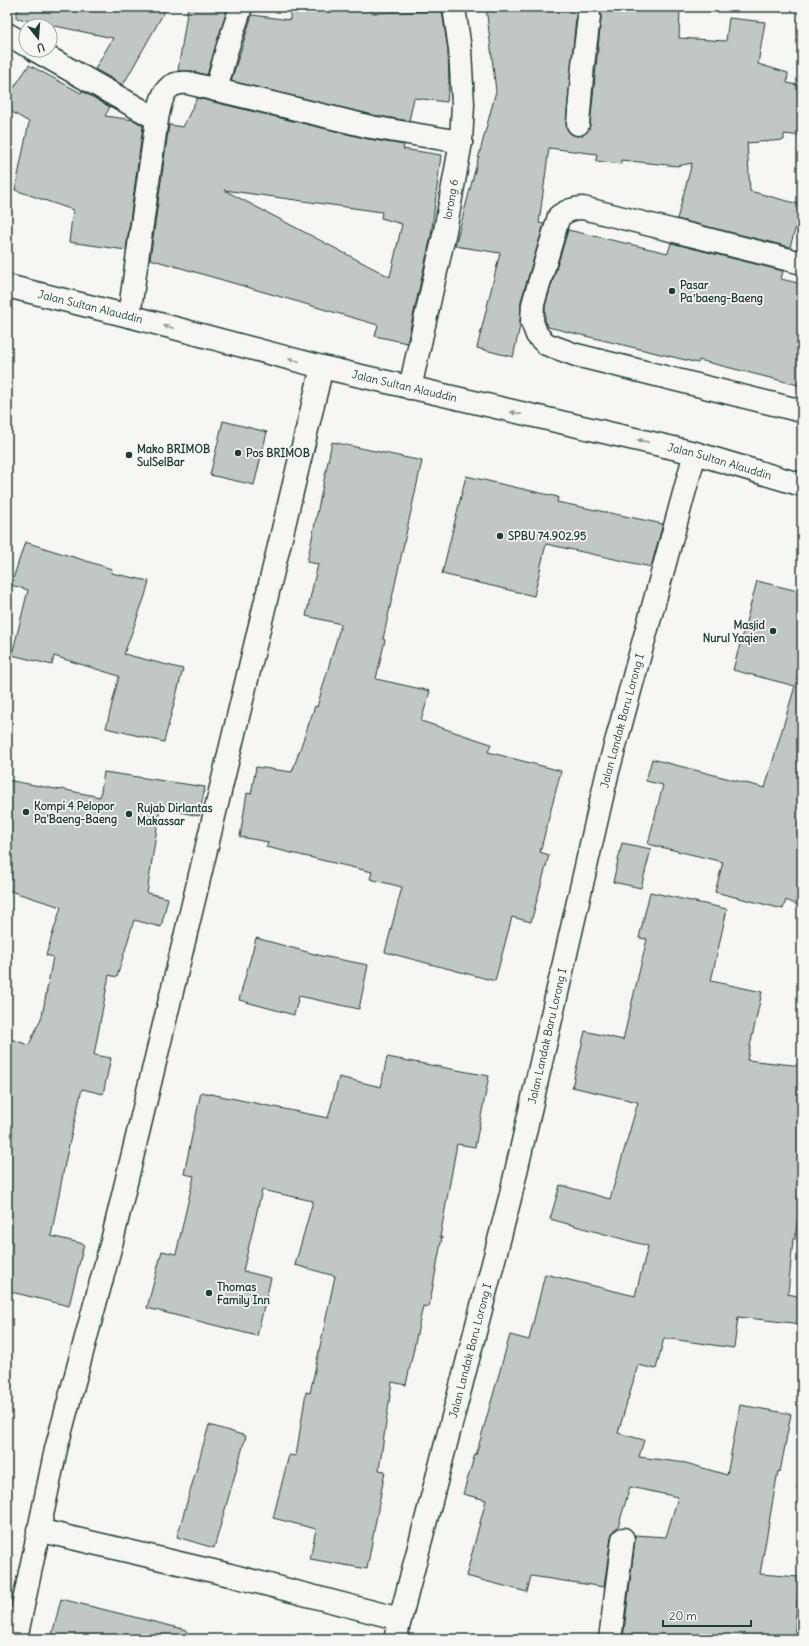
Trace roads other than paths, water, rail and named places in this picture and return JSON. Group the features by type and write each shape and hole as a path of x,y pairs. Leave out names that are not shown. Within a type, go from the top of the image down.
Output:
{"street":[{"path":"216,90 227,49 241,7"},
{"name":"lorong 6","path":"410,388 445,231 461,142 463,104 460,57 454,7"},
{"path":"578,124 589,17 588,7"},
{"path":"7,34 18,40"},
{"path":"49,58 157,119"},
{"path":"129,316 157,119 162,96 166,90 173,85 188,83 371,127 461,142"},
{"path":"802,263 583,208 574,208 559,216 533,304 532,322 537,335 546,344 576,355 802,411"},
{"name":"Jalan Sultan Alauddin","path":"7,286 129,316 322,367 695,453 802,485"},
{"path":"16,1639 56,1450 112,1241 322,367"},
{"name":"Jalan Landak Baru Lorong I","path":"398,1629 510,1198 608,775 695,453"},
{"path":"38,1530 230,1574 398,1629"},
{"path":"610,1639 623,1539"}],"place":[{"name":"Pasar Paʼbaeng-Baeng","path":"672,291"},
{"name":"Pos BRIMOB","path":"238,453"},
{"name":"Mako BRIMOB SulSelBar","path":"129,455"},
{"name":"SPBU 74.902.95","path":"500,536"},
{"name":"Masjid Nurul Yaqien","path":"773,631"},
{"name":"Kompi 4 Pelopor Pa'Baeng-Baeng","path":"26,812"},
{"name":"Rujab Dirlantas Makassar","path":"129,814"},
{"name":"Thomas Family Inn","path":"209,1293"}]}
